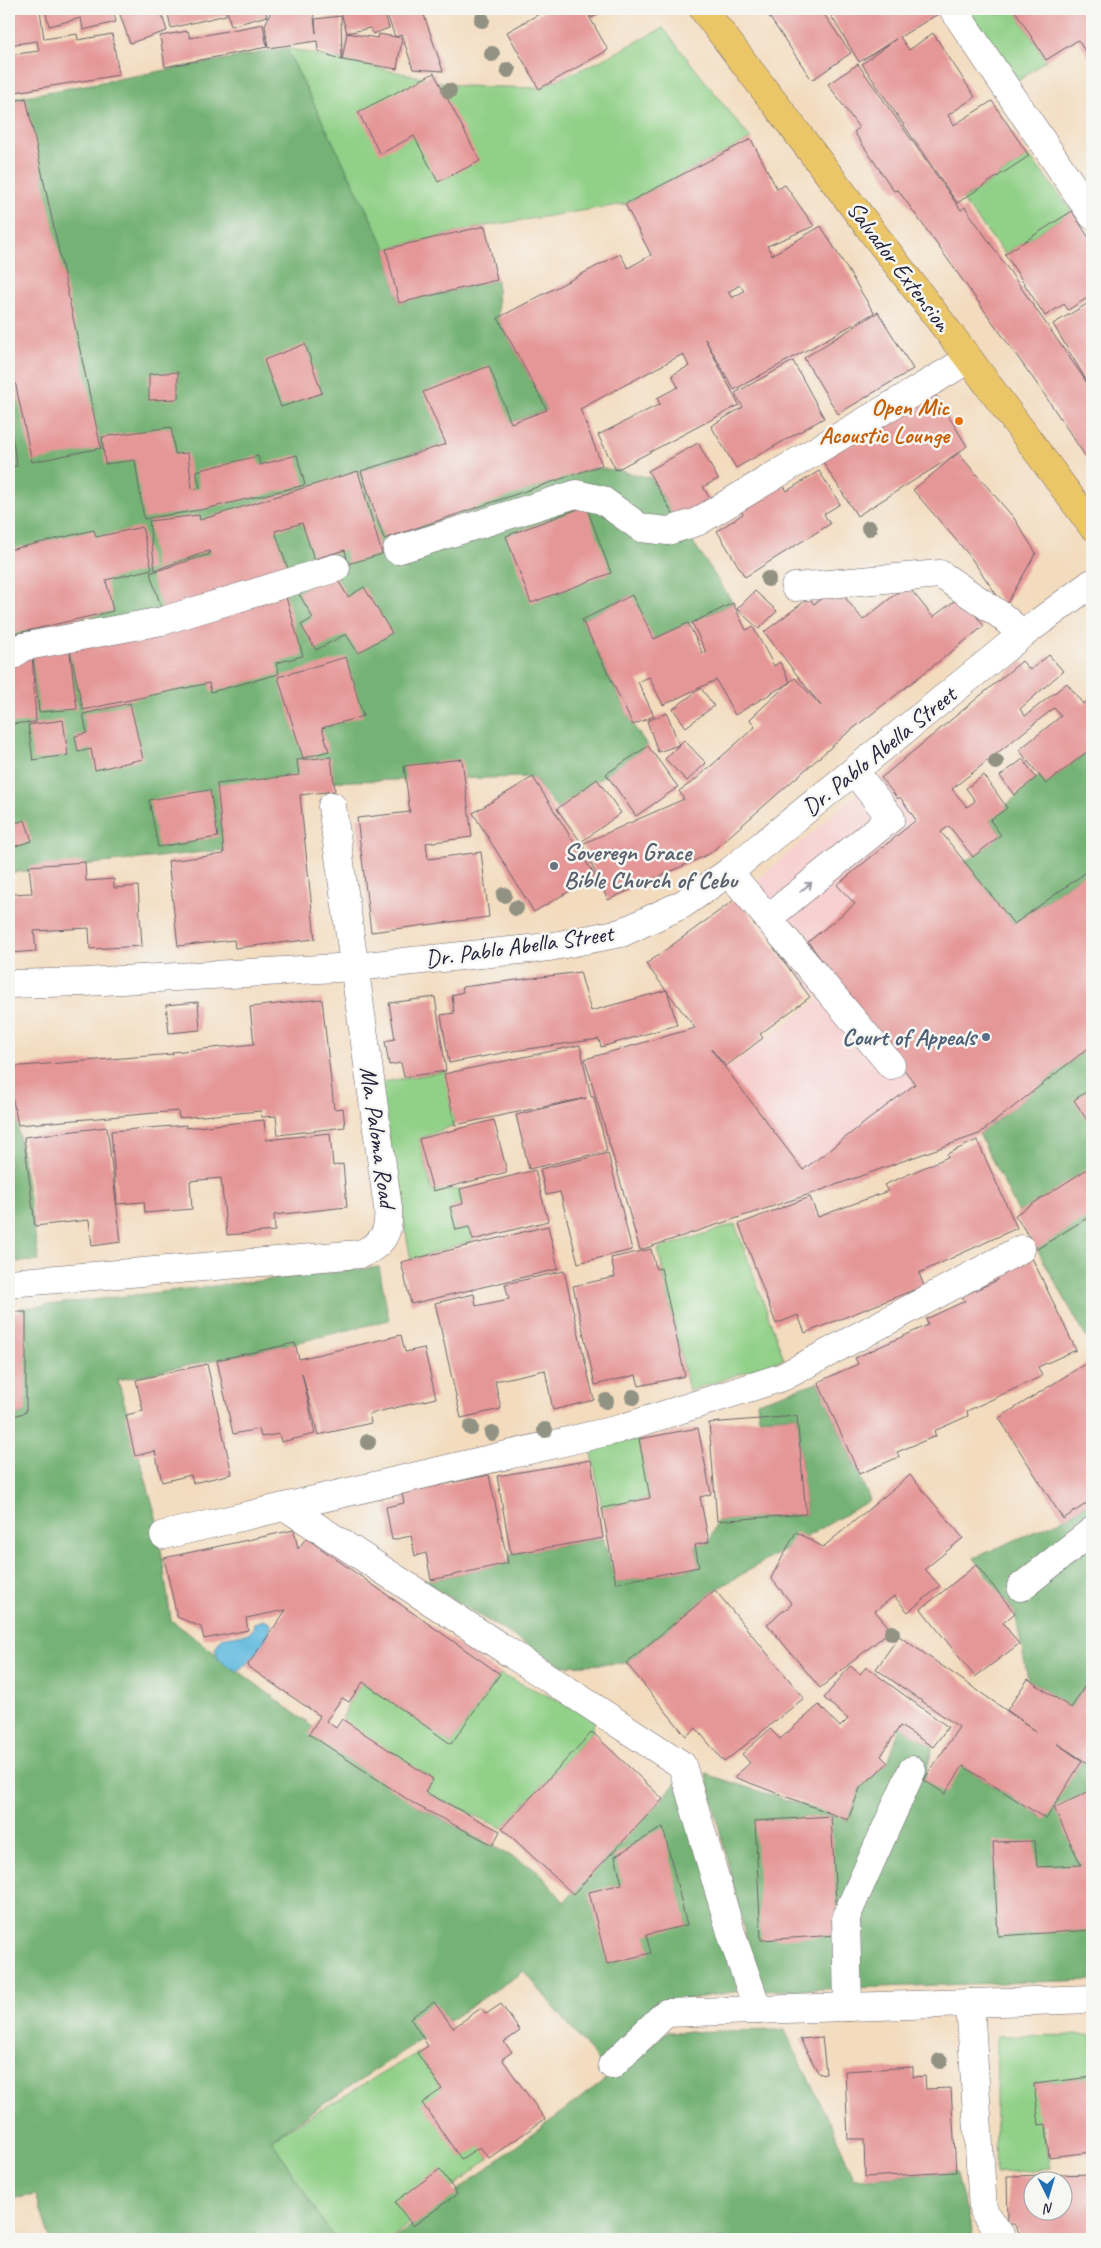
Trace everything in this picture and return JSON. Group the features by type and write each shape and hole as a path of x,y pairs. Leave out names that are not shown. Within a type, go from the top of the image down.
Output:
{"main road":[{"name":"Salvador Extension","path":"703,9 969,359 1092,526"}],"street":[{"path":"953,9 1092,215"},
{"path":"397,550 576,494 602,500 641,528 668,531 697,522 969,359"},
{"path":"9,656 22,647 162,621 336,568"},
{"path":"794,587 940,574 999,614 1023,634"},
{"name":"Dr. Pablo Abella Street","path":"9,984 85,982 354,966 550,947 621,933 683,904 729,872 1023,634 1092,583"},
{"path":"768,918 891,818 854,771"},
{"name":"Ma. Paloma Road","path":"9,1282 360,1254 373,1249 382,1239 389,1224 388,1208 332,806"},
{"path":"729,872 892,1065"},
{"path":"164,1535 619,1429 783,1377 1021,1249"},
{"path":"286,1507 682,1765 733,1939 758,2010"},
{"path":"1021,1587 1092,1531"},
{"path":"848,2007 846,1917 912,1770"},
{"path":"612,2065 666,2013 1092,1999"},
{"path":"970,2003 983,2210 1003,2239"}],"shaded area":[{"name":"Court of Appeals","path":"879,775 931,840 941,832 964,861 1092,1030 1092,1045 979,1134 813,1193 640,1250 585,1059 695,1028 729,1067 819,999 739,896"}],"green space":[{"path":"968,9 994,9 998,15 1014,9 1046,60 1017,82"},
{"path":"663,28 751,139 625,204 485,226 386,249 286,48 461,86 539,88 600,61"},
{"path":"286,48 386,249 399,303 497,280 498,318 547,410 361,471 384,538 570,474 594,468 616,470 651,478 733,603 654,639 631,595 582,620 633,725 648,746 557,809 533,777 218,784 224,850 9,873 9,99"},
{"path":"1029,156 1072,211 1005,254 962,200"},
{"path":"1092,748 1092,868 1014,924 964,861 973,857 1001,835 990,820 1039,776 1046,784"},
{"path":"1092,1045 1092,1348 1037,1249 979,1134"},
{"path":"446,1071 455,1125 419,1139 432,1191 460,1189 463,1204 450,1207 456,1229 469,1227 473,1240 411,1260 378,1083"},
{"path":"9,1072 39,1261 9,1262"},
{"path":"735,1224 784,1359 689,1391 658,1249"},
{"path":"379,1267 389,1320 295,1343 118,1380 157,1520 171,1620 416,1805 537,1870 564,1902 681,1778 746,1990 664,2003 599,2062 524,1971 271,2139 334,2239 50,2239 36,2195 9,2199 9,1419 26,1412 22,1308"},
{"path":"818,1382 870,1500 715,1590 626,1663 562,1666 420,1579 431,1580 508,1563 511,1554 603,1538 616,1583 699,1567 695,1545 709,1542 717,1521 806,1514 797,1416 759,1418 757,1402"},
{"path":"639,1439 650,1498 602,1508 591,1448"},
{"path":"1092,1500 1092,1675 1071,1708 1028,1679 1015,1613 974,1558 1063,1519"},
{"path":"500,1674 595,1717 592,1732 502,1828 425,1792 433,1779 342,1720 349,1702 363,1682 451,1744"},
{"path":"900,1726 933,1747 924,1780 963,1766 1045,1819 1082,1761 1092,1766 1092,1980 759,1991 706,1774 848,1820 860,1788 888,1763"},
{"path":"785,2030 842,2149 853,2179 956,2172 973,2234 969,2239 393,2239 668,2032"},
{"path":"1092,2035 1092,2077 1034,2084 1051,2168 995,2174 997,2036"},
{"path":"417,2053 489,2158 390,2239 334,2239 271,2139"}],"water":[{"path":"264,1620 271,1624 270,1630 263,1644 248,1663 237,1671 219,1660 215,1649 221,1638 249,1633 253,1629 254,1623"}],"building":[{"path":"9,9 40,9 44,39 77,34 78,40 112,34 119,75 9,93 9,55 39,51 37,41 9,45"},
{"path":"45,9 113,9 116,22 83,30 81,18 49,26"},
{"path":"118,9 160,9 167,31 130,43"},
{"path":"167,9 225,9 226,15 171,28"},
{"path":"265,9 267,16 231,26 227,10"},
{"path":"272,9 313,9 316,33 315,19 341,16 342,60 318,51 317,41 268,48 265,25"},
{"path":"340,9 383,9 389,28 373,34 370,28 347,33"},
{"path":"385,9 422,9 443,71 413,69 402,35 395,37"},
{"path":"548,9 585,9 608,50 539,89 507,32"},
{"path":"587,9 607,9 592,18"},
{"path":"764,9 820,9 851,53 812,80"},
{"path":"827,9 935,9 938,14 900,37 909,50 933,33 975,97 948,115 954,125 992,101 1029,156 957,203 862,64 896,39 859,62"},
{"path":"1014,9 1092,9 1092,62 1078,40 1046,60"},
{"path":"263,24 267,47 165,67 160,36 188,31 190,38"},
{"path":"347,33 377,38 378,34 402,38 397,69 342,60"},
{"path":"858,64 961,210 965,207 1090,387 1053,324 1092,301 1092,466 1042,391 898,190 894,191 854,132 859,128 828,84"},
{"path":"434,73 480,161 438,182 414,136 380,154 358,112"},
{"path":"26,98 101,448 32,462 9,353 9,102"},
{"path":"751,139 777,189 785,185 814,226 767,246 772,255 821,226 874,313 734,390 705,339 739,405 616,470 598,435 660,404 657,398 678,387 672,375 689,366 683,354 580,409 602,465 384,539 361,471 446,444 423,392 489,366 511,423 547,410 498,318 620,254 628,268 651,255 625,204","holes":["740,285 744,291 732,298 728,292"]},
{"path":"1072,211 1092,243 1092,295 1068,310 1064,304 1045,316 1005,254"},
{"path":"485,226 497,280 399,303 386,249"},
{"path":"878,312 913,369 838,414 804,358"},
{"path":"305,344 322,393 281,407 264,360"},
{"path":"793,361 824,418 736,468 711,426 743,407 735,393"},
{"path":"178,372 178,399 149,400 149,374"},
{"path":"932,390 967,446 857,516 821,459"},
{"path":"9,419 17,466 9,467"},
{"path":"171,427 175,454 188,453 192,489 200,488 196,471 258,456 260,465 297,455 305,485 205,509 144,519 135,460 105,464 102,437"},
{"path":"698,443 718,479 703,487 712,502 678,523 648,471"},
{"path":"958,453 1014,518 1036,553 1005,607 969,555 913,490"},
{"path":"358,471 382,554 348,564 345,550 314,559 302,523 275,531 291,578 165,619 150,573 210,554 209,551 155,570 149,521 199,515 200,520"},
{"path":"819,471 840,504 824,514 830,524 745,577 717,531 743,514 739,508 781,482 787,491"},
{"path":"586,506 611,573 531,603 506,536"},
{"path":"142,527 152,569 106,580 113,611 9,635 9,550 94,530 96,537"},
{"path":"333,572 348,597 364,587 392,633 358,653 346,634 316,650 301,625 313,618 298,592"},
{"path":"907,585 933,617 961,596 984,626 845,735 709,854 608,900 582,844 684,799 679,791 695,780 755,727 750,719 795,678 821,706 764,632 809,598 814,604 837,587 863,620"},
{"path":"284,590 303,656 276,663 279,674 211,692 209,683 83,710 69,646 77,709 39,712 32,648"},
{"path":"755,591 777,611 759,629 737,609"},
{"path":"632,595 654,639 688,623 703,654 706,652 692,623 733,603 746,630 753,627 774,666 780,662 790,682 735,715 716,680 663,705 649,677 638,682 654,716 633,725 582,620"},
{"path":"32,653 36,722 9,724 9,660"},
{"name":"Court of Appeals","path":"1049,655 1063,671 1020,709 1025,716 1067,683 1083,704 1092,697 1092,748 1046,784 1019,750 1061,716 1054,708 952,789 967,807 975,801 966,788 984,775 1007,808 990,820 1001,835 973,857 949,826 941,832 1014,924 1092,868 1092,1045 979,1134 813,1193 640,1250 585,1059 695,1028 646,964 737,898 810,997 760,1034 763,1038 726,1066 711,1049 803,1170 915,1084 808,942 855,904 837,885 916,820 900,797 898,799 881,778 1022,661 1030,670"},
{"path":"346,657 363,716 322,728 329,751 303,758 278,677"},
{"path":"701,688 714,706 686,727 673,709"},
{"path":"130,703 143,759 95,770 91,749 78,752 75,736 87,733 83,714"},
{"path":"667,713 679,745 658,752 647,721"},
{"path":"63,720 68,755 33,760 28,725"},
{"path":"684,740 706,763 687,781 665,759"},
{"path":"648,746 678,787 636,816 606,774"},
{"path":"331,757 335,791 300,795 315,939 235,948 234,940 178,946 168,861 224,854 217,784 299,775 297,760"},
{"path":"462,759 472,837 426,843 428,859 481,852 489,917 371,932 357,818 410,812 404,766"},
{"path":"1023,759 1036,778 1014,795 1000,776"},
{"path":"533,777 595,876 534,912 473,813"},
{"path":"597,779 621,813 581,842 557,809"},
{"path":"210,790 218,837 158,847 149,800"},
{"path":"25,820 32,841 9,848 9,825"},
{"path":"85,862 86,881 114,879 114,888 138,886 142,946 90,949 89,928 34,931 36,951 10,953 9,894 32,893 29,866"},
{"path":"580,972 591,1011 667,990 677,1025 601,1047 599,1039 513,1051 449,1063 441,1015 454,1013 452,995 463,992 462,987"},
{"path":"435,997 446,1071 404,1077 401,1063 389,1065 385,1041 395,1039 389,1003"},
{"path":"322,999 334,1109 343,1108 345,1127 278,1135 276,1116 262,1117 261,1111 179,1118 178,1111 18,1125 9,1081 9,1067 173,1054 172,1052 254,1044 250,1007"},
{"path":"198,1002 200,1030 169,1033 166,1005"},
{"path":"580,1045 591,1097 594,1097 607,1151 529,1169 516,1115 586,1098 455,1125 444,1074"},
{"path":"1092,1088 1092,1128 1074,1100"},
{"path":"264,1120 266,1140 330,1133 333,1166 343,1164 347,1207 274,1215 275,1231 227,1235 221,1178 190,1181 192,1209 145,1213 144,1202 117,1204 111,1131 186,1125 186,1128"},
{"path":"494,1120 507,1172 433,1191 419,1139"},
{"path":"107,1127 121,1242 92,1246 89,1220 35,1226 24,1137"},
{"path":"977,1140 1017,1228 919,1273 924,1286 805,1333 798,1315 776,1324 739,1224 810,1197 818,1217 888,1191 884,1185 948,1157 947,1154"},
{"path":"608,1153 632,1250 578,1263 560,1192 546,1195 540,1169"},
{"path":"1092,1166 1092,1215 1037,1249 1015,1215"},
{"path":"535,1170 548,1221 473,1240 469,1227 456,1230 450,1207 463,1204 460,1189"},
{"path":"548,1226 558,1269 411,1304 401,1262"},
{"path":"651,1249 656,1269 661,1268 685,1376 639,1386 636,1375 595,1385 573,1286 615,1277 611,1258"},
{"path":"1032,1258 1076,1350 1038,1367 1042,1376 967,1411 968,1416 934,1431 936,1436 897,1452 899,1457 859,1474 818,1382 858,1364 855,1358 928,1325 926,1319 965,1301 962,1296 998,1280 995,1275"},
{"path":"564,1271 594,1400 553,1410 545,1370 495,1381 501,1409 461,1418 435,1303 474,1294 476,1306 509,1299 505,1284"},
{"path":"9,1312 26,1312 26,1412 9,1418"},
{"path":"401,1335 405,1352 424,1348 436,1398 369,1414 371,1423 318,1435 302,1373 315,1434 281,1442 279,1434 261,1437 259,1429 233,1434 217,1360 295,1343 299,1359"},
{"path":"1091,1360 1092,1500 1063,1519 999,1418"},
{"path":"207,1364 232,1474 193,1483 191,1475 162,1482 155,1451 135,1456 126,1415 143,1411 136,1380"},
{"path":"797,1416 806,1514 717,1521 709,1423"},
{"path":"698,1428 711,1494 700,1497 709,1542 695,1545 699,1567 616,1583 602,1508 650,1498 639,1439"},
{"path":"591,1460 603,1538 511,1554 497,1476"},
{"path":"489,1475 508,1563 431,1580 426,1553 415,1556 411,1536 392,1540 386,1507 404,1503 402,1493"},
{"path":"910,1475 963,1538 925,1569 940,1586 908,1612 894,1596 875,1611 891,1630 820,1688 767,1624 792,1604 771,1578 796,1532 823,1547"},
{"path":"294,1530 298,1549 306,1538 500,1674 451,1744 363,1682 349,1702 342,1698 326,1721 336,1728 342,1719 433,1779 425,1792 500,1831 493,1845 416,1805 309,1734 320,1716 247,1666 286,1610 246,1618 248,1630 204,1639 201,1627 177,1617 164,1558"},
{"path":"976,1565 1015,1613 1003,1623 1019,1644 975,1677 921,1609"},
{"path":"715,1590 804,1698 724,1762 696,1728 686,1736 626,1663"},
{"path":"899,1636 1036,1731 1007,1710 1028,1679 1071,1708 1092,1675 1092,1766 1056,1743 1082,1761 1046,1819 963,1766 945,1794 924,1780 959,1727 876,1669"},
{"path":"850,1666 860,1674 866,1667 948,1727 933,1747 900,1726 881,1756 888,1763 860,1788 848,1820 734,1777 750,1763 742,1754 770,1729 780,1739 819,1705 840,1727 848,1719 824,1698"},
{"path":"592,1732 663,1799 573,1894 502,1828"},
{"path":"1092,1790 1092,1930 998,1936 993,1842 1035,1841 1037,1867 1081,1865 1054,1808"},
{"path":"831,1816 838,1935 761,1940 755,1821"},
{"path":"663,1827 687,1925 646,1935 651,1953 607,1964 589,1892 622,1884 615,1856"},
{"path":"434,2002 453,2028 481,2008 486,2014 501,2004 520,2031 504,2042 512,2052 502,2059 545,2119 489,2158 480,2147 461,2159 422,2103 442,2089 417,2053 428,2046 410,2018"},
{"path":"822,2037 826,2073 819,2074 800,2039"},
{"path":"913,2067 913,2077 925,2076 926,2089 951,2088 956,2172 865,2177 864,2139 848,2139 845,2071"},
{"path":"1092,2077 1092,2152 1049,2157 1046,2124 1039,2125 1034,2084"},
{"path":"440,2169 457,2194 413,2226 395,2202"},
{"path":"1074,2174 1092,2174 1092,2239 1023,2239 1014,2224 1008,2224 1007,2176 1024,2176 1024,2220 1074,2220"}],"place":[{"name":"Open Mic Acoustic Lounge","path":"959,421"},
{"name":"Soveregn Grace Bible Church of Cebu","path":"554,866"},
{"name":"Court of Appeals","path":"986,1037"}]}
